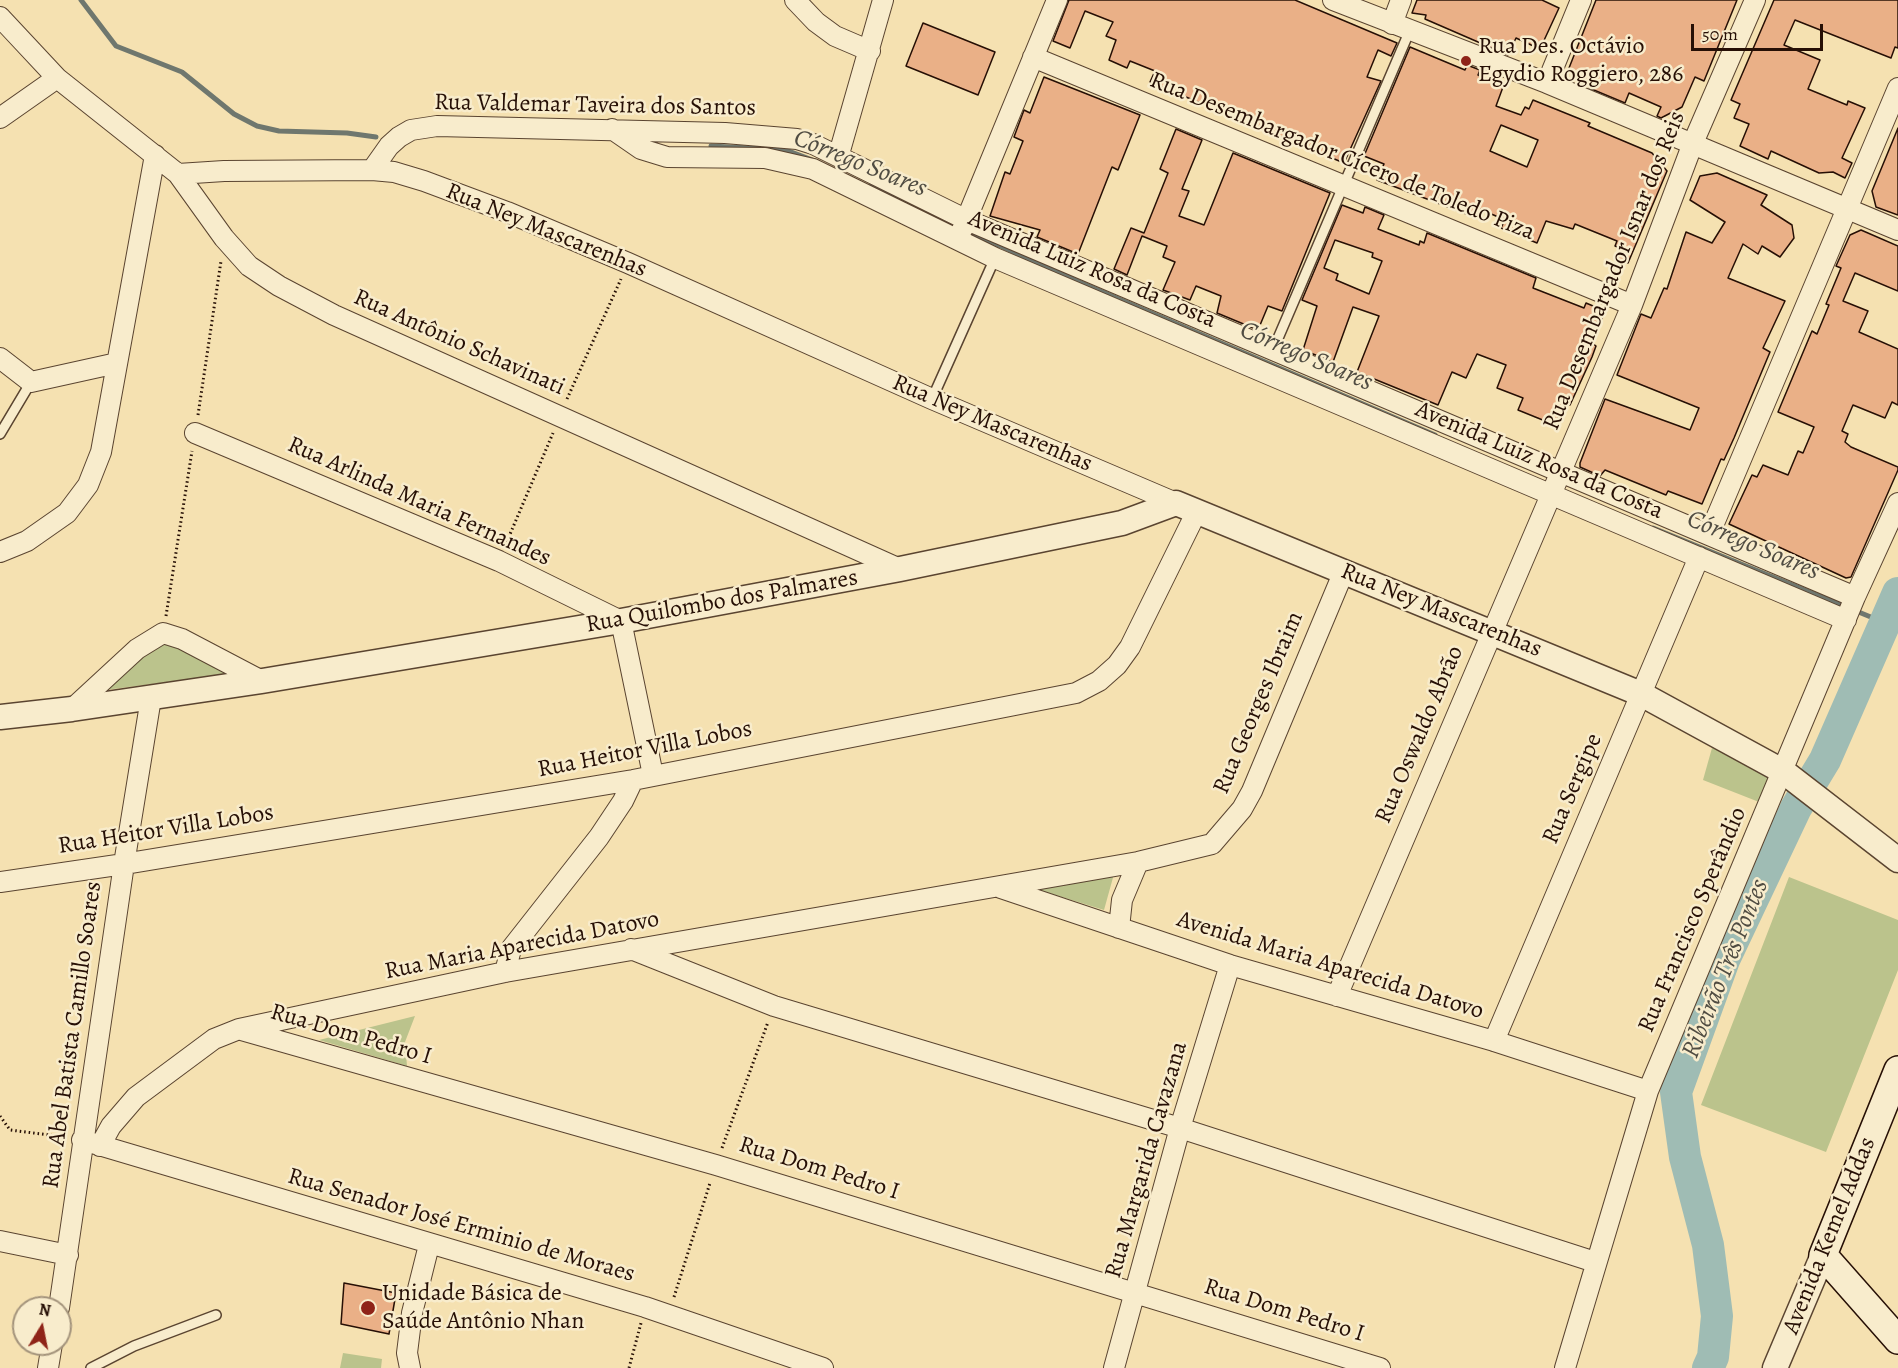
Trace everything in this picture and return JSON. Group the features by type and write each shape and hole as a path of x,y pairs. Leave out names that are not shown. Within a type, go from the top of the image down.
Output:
{"main road":[{"name":"Avenida Kemel Addas","path":"1823,1255 1897,1079"},
{"path":"1823,1255 1898,1340"}],"street":[{"path":"795,0 816,22 835,36 870,51"},
{"path":"839,154 883,0"},
{"path":"963,230 1057,0"},
{"path":"1333,0 1547,83 1898,230"},
{"path":"1401,0 1401,27"},
{"path":"1547,83 1581,0"},
{"name":"Rua Desembargador Isnar dos Reis","path":"1556,485 1632,305 1693,143 1755,0"},
{"name":"Rua Antônio Schavinati","path":"0,17 57,78 178,174 224,238 249,266 279,286 334,315 900,569"},
{"name":"Rua Desembargador Cícero de Toledo Piza","path":"1033,57 1632,305"},
{"path":"0,118 57,78"},
{"path":"1709,535 1898,88"},
{"name":"Rua Valdemar Taveira dos Santos","path":"372,170 390,146 411,130 423,127 612,129 725,133 797,139 839,154 963,230 1273,350 1556,485 1709,535 1851,608"},
{"name":"Avenida Luiz Rosa da Costa","path":"612,129 641,149 667,157 765,158 813,169 963,230 995,258 1556,485 1700,557 1851,608"},
{"path":"0,552 27,541 67,513 88,485 101,452 155,155"},
{"name":"Rua Ney Mascarenhas","path":"178,174 224,171 372,170 394,172 507,212 932,399 1186,507 1641,694 1789,776 1898,860"},
{"path":"0,358 31,382 117,363"},
{"name":"Rua Arlinda Maria Fernandes","path":"195,433 499,561 621,621"},
{"name":"Rua Oswaldo Abrão","path":"1337,996 1491,632 1556,485"},
{"name":"Rua Francisco Sperândio","path":"1565,1368 1648,1091 1789,776 1851,608 1898,503"},
{"name":"Rua Quilombo dos Palmares","path":"0,717 72,710 262,681 621,621 900,569 1122,523 1186,507"},
{"name":"Rua Heitor Villa Lobos","path":"0,882 124,864 633,780 1076,693 1099,681 1117,665 1130,647 1186,507"},
{"name":"Rua Sergipe","path":"1494,1041 1700,557"},
{"name":"Rua Georges Ibraim","path":"997,886 1138,862 1212,844 1242,809 1344,571"},
{"path":"621,621 653,775"},
{"path":"72,710 137,649 163,633 182,639 262,681"},
{"name":"Rua Abel Batista Camillo Soares","path":"60,1296 91,1143 124,864 151,698"},
{"path":"505,972 511,949 599,837 623,801 633,780"},
{"path":"1119,928 1122,900 1138,862"},
{"name":"Avenida Maria Aparecida Datovo","path":"997,886 1230,965 1494,1041 1648,1091"},
{"name":"Rua Maria Aparecida Datovo","path":"91,1143 111,1126 136,1097 214,1039 240,1029 505,972 997,886"},
{"path":"631,949 774,1006 1180,1128 1595,1262"},
{"name":"Rua Margarida Cavazana","path":"1114,1368 1180,1128 1230,965"},
{"name":"Rua Dom Pedro I","path":"240,1029 716,1165 1136,1291 1380,1368"},
{"name":"Rua Senador José Erminio de Moraes","path":"91,1143 429,1245 645,1307 823,1368"},
{"path":"0,1241 68,1255"},
{"path":"410,1368 407,1353 412,1312 429,1245"},
{"name":"Avenida Kemel Addas","path":"1775,1368 1823,1255"}],"lane":[{"path":"1273,350 1344,184 1401,27"},
{"path":"932,399 995,258"},
{"path":"0,434 31,382"},
{"path":"91,1368 134,1346 216,1314"}],"path":[{"path":"669,1316 716,1165 774,1006"},
{"path":"0,1116 10,1130 91,1143"},
{"path":"629,1368 645,1307"}],"green space":[{"path":"164,640 236,673 98,691"},
{"path":"1712,748 1776,773 1759,802 1703,780"},
{"path":"1114,874 1104,910 1039,890 1039,885"},
{"path":"1789,877 1898,920 1898,970 1826,1152 1701,1105"},
{"path":"415,1016 405,1042 407,1066 319,1040"},
{"path":"343,1353 382,1359 381,1368 340,1368"}],"building":[{"path":"1069,0 1295,0 1397,43 1391,56 1378,50 1367,77 1381,81 1344,163 1150,82 1155,71 1130,61 1127,68 1109,60 1116,40 1106,36 1113,22 1085,11 1070,48 1053,41"},
{"path":"1417,0 1542,0 1559,8 1540,49 1516,38 1508,55 1425,19 1426,15 1412,13"},
{"path":"1596,0 1737,0 1704,81 1695,77 1682,107 1661,118 1657,116 1661,107 1629,93 1625,103 1589,88 1590,85 1577,78 1569,68"},
{"path":"1774,0 1898,0 1898,48 1895,47 1891,58 1795,20 1784,45 1820,60 1808,89 1847,105 1848,101 1865,108 1842,158 1852,163 1845,178 1833,172 1819,173 1771,151 1768,159 1740,146 1749,124 1734,118 1740,104 1731,100"},
{"path":"923,23 995,52 978,95 906,66"},
{"path":"1410,47 1465,70 1467,65 1480,70 1478,75 1503,87 1496,106 1521,115 1525,107 1529,109 1533,100 1590,123 1588,126 1652,153 1667,171 1628,263 1616,258 1620,248 1615,246 1617,241 1575,224 1573,229 1546,221 1537,243 1501,228 1505,220 1480,209 1477,218 1377,180 1384,164 1364,156","holes":["1501,125 1538,140 1527,167 1490,151"]},
{"path":"1044,77 1140,115 1118,170 1112,167 1078,254 1037,237 1040,230 990,216 1005,172 1010,174 1023,141 1014,137 1024,110 1030,113"},
{"path":"1898,128 1898,215 1876,207 1872,191"},
{"path":"1176,129 1202,140 1182,189 1189,191 1179,216 1204,225 1233,153 1330,193 1282,311 1268,306 1258,330 1217,313 1221,296 1196,286 1190,300 1163,290 1175,262 1163,257 1167,246 1142,236 1127,275 1114,269 1131,228 1144,233 1168,173 1160,169"},
{"path":"1717,173 1767,195 1761,205 1792,225 1794,238 1780,257 1762,246 1758,254 1743,244 1728,278 1785,301 1763,348 1770,352 1734,438 1724,460 1721,459 1702,504 1668,491 1666,495 1605,470 1600,476 1580,467 1580,463 1605,399 1690,430 1699,408 1617,375 1641,314 1651,318 1664,288 1667,289 1686,232 1712,243 1725,222 1690,200 1700,176"},
{"path":"1342,205 1363,213 1365,207 1384,215 1378,229 1419,245 1420,241 1424,243 1427,233 1536,278 1533,288 1584,308 1586,303 1605,311 1592,343 1596,346 1592,357 1570,405 1564,403 1555,425 1518,410 1523,398 1497,388 1506,365 1477,354 1466,378 1452,372 1438,405 1357,372 1379,316 1353,307 1333,362 1303,350 1317,306 1302,300","holes":["1335,240 1373,253 1372,257 1382,261 1369,294 1336,280 1338,274 1324,268"]},
{"path":"1861,230 1898,246 1898,291 1855,273 1843,301 1868,311 1859,332 1898,349 1898,405 1892,402 1885,418 1853,405 1842,431 1848,434 1845,442 1851,447 1898,467 1898,470 1851,577 1846,578 1729,524 1752,475 1757,477 1763,465 1788,475 1798,451 1803,453 1814,427 1778,412 1812,331 1817,334 1829,305 1826,304 1841,268 1836,266 1850,235"},
{"name":"Unidade Básica de Saúde Antônio Nhan","path":"344,1283 396,1293 389,1334 341,1324"}],"waterway":[{"name":"Córrego Soares","path":"81,0 116,46 182,72 234,114 257,126 279,131 347,133 376,137"},
{"name":"Córrego Soares","path":"711,146 786,150 815,161"},
{"name":"Córrego Soares","path":"870,186 1077,281 1435,435"},
{"name":"Córrego Soares","path":"1653,528 1883,622"},
{"name":"Ribeirão Três Pontes","path":"1708,1368 1713,1357 1717,1316 1708,1245 1685,1157 1676,1092 1724,960 1796,808 1825,760 1898,593"}],"place":[{"name":"Rua Des. Octávio Egydio Roggiero, 286","path":"1466,61"},
{"name":"Unidade Básica de Saúde Antônio Nhan","path":"368,1308"}]}
